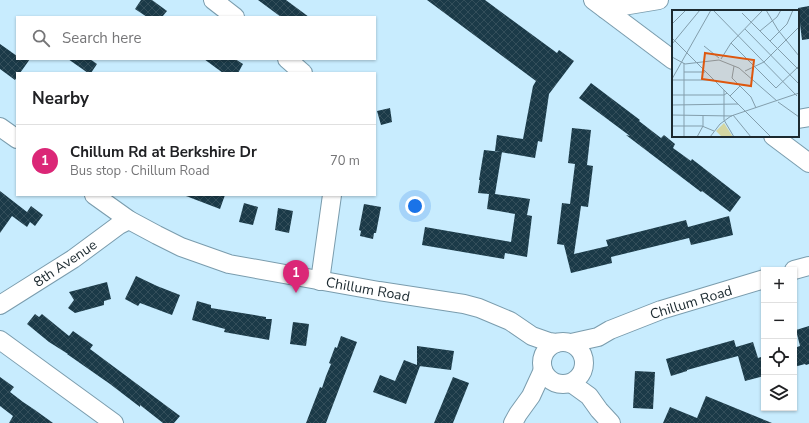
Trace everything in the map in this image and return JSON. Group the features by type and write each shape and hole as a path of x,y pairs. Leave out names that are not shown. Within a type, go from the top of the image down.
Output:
{"street":[{"path":"213,0 234,16"},
{"path":"599,5 659,0"},
{"path":"599,5 672,59"},
{"path":"288,60 302,72"},
{"path":"799,119 809,117"},
{"path":"0,127 16,138"},
{"path":"774,137 809,163"},
{"name":"Chillum Road","path":"95,196 129,220 181,247 229,264 320,281 464,304 479,308 510,321 532,336 549,342 564,343 598,337 610,330 661,310 761,281"},
{"path":"320,281 332,196"},
{"name":"8th Avenue","path":"0,305 73,258 119,225 129,220"},
{"path":"797,269 809,266"},
{"name":"Chillum Road","path":"532,336 539,348 543,364"},
{"name":"Chillum Road","path":"584,365 589,349 598,337"},
{"path":"0,340 114,423"},
{"path":"513,423 532,396 543,364 545,352 548,348 564,343 577,347 582,352 585,384 589,396 611,423"},
{"path":"543,364 546,375 550,380 564,383 589,396"},
{"path":"532,396 577,379 581,375 584,365"}],"building":[{"path":"141,0 152,0 167,11 163,16 146,16 135,9"},
{"path":"258,0 286,0 308,16 280,16"},
{"path":"427,0 485,0 557,53 559,50 574,61 549,94 542,142 538,141 535,158 495,151 497,135 523,139 533,86 536,81"},
{"path":"809,6 809,39 802,40 798,8"},
{"path":"0,44 16,55 16,60 29,60 21,72 16,72 15,80 0,69"},
{"path":"69,60 91,60 97,64 92,72 87,72"},
{"path":"205,60 237,60 243,64 239,72 222,72"},
{"path":"591,83 661,138 664,135 675,144 673,148 691,161 692,159 741,197 730,212 702,191 701,192 579,98"},
{"path":"390,108 392,122 381,125 377,111"},
{"path":"572,128 591,130 587,165 593,166 588,207 581,206 574,254 608,246 606,240 686,220 688,227 729,216 733,235 691,245 689,238 611,257 612,263 571,273 564,245 557,244 562,203 570,204 575,164 568,163"},
{"path":"484,150 502,152 495,194 530,199 527,215 532,216 527,257 505,253 504,259 422,245 425,227 511,242 515,214 487,209 489,194 478,193"},
{"path":"0,191 27,212 31,206 43,215 35,226 30,222 27,227 12,216 0,233"},
{"path":"186,196 225,196 220,209"},
{"path":"244,203 258,207 253,225 239,222"},
{"path":"364,204 381,207 376,233 374,233 373,239 360,236 361,231 359,230"},
{"path":"278,208 293,211 289,233 275,230"},
{"path":"136,276 180,295 172,315 140,303 138,306 125,299"},
{"path":"107,282 111,299 104,301 104,305 75,313 68,308 74,300 69,292"},
{"path":"197,301 211,305 211,308 272,319 269,340 224,332 225,329 192,320"},
{"path":"35,314 39,317 42,314 69,336 73,331 93,345 90,349 180,416 174,423 163,423 140,405 140,407 68,354 49,342 27,324"},
{"path":"293,322 309,324 306,346 290,344"},
{"path":"809,326 809,364 797,366 797,347 800,346 797,330"},
{"path":"341,336 357,342 326,423 306,423 320,387 322,388 331,364 329,363 335,347 337,348"},
{"path":"734,340 736,347 753,342 758,358 761,357 761,377 745,381 738,356 671,376 666,359"},
{"path":"417,346 454,351 451,370 420,366 406,404 373,392 380,375 395,381 404,360 417,365"},
{"path":"635,371 655,372 653,409 633,408"},
{"path":"0,377 14,387 10,392 53,423 9,423 13,416 0,406"},
{"path":"453,377 469,383 453,423 434,423"},
{"path":"706,396 772,423 663,423 670,407 697,418"}],"place":[{"name":"Chillum Rd at Berkshire Dr","path":"296,293"}]}
